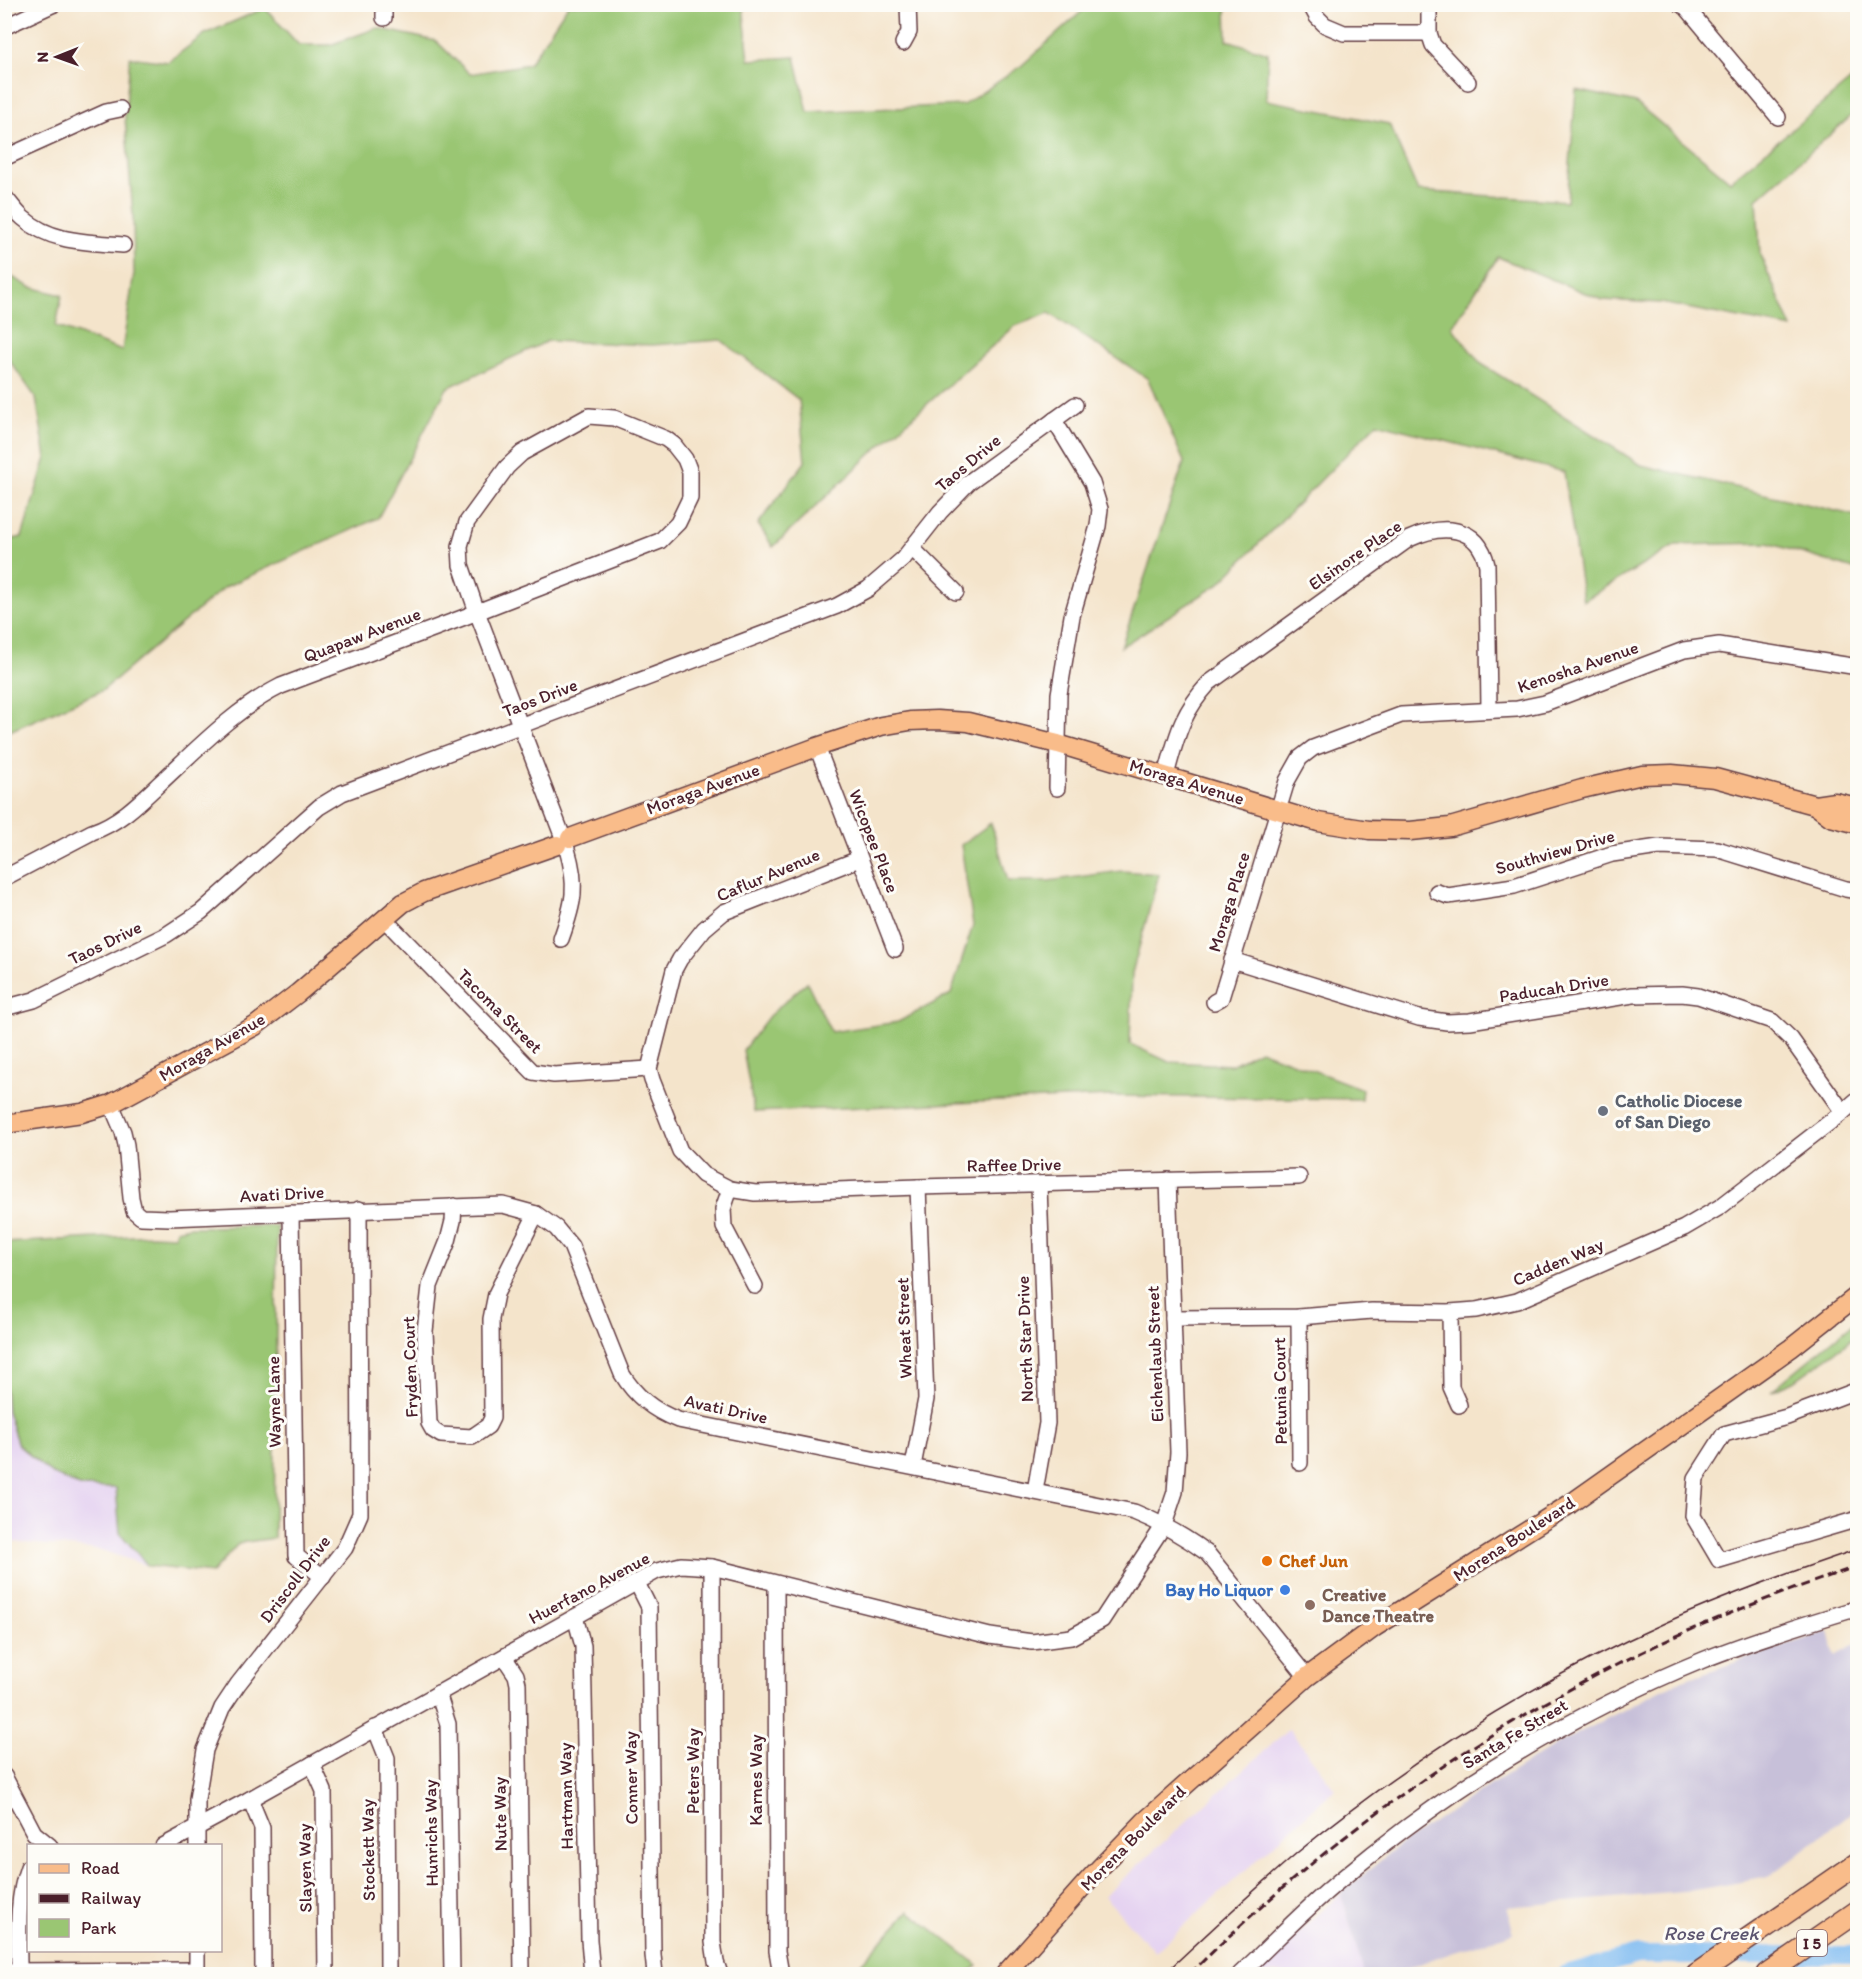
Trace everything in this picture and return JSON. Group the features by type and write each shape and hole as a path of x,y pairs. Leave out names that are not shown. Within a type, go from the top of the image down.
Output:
{"highway":[{"name":"I 5","path":"1697,1974 1857,1863"},
{"name":"I 5","path":"1767,1974 1857,1911"}],"main road":[{"name":"Moraga Avenue","path":"4,1124 82,1113 111,1104 255,1026 298,993 404,903 424,892 817,747 881,726 910,721 968,722 1059,744 1318,822 1369,830 1410,831 1450,827 1582,789 1632,778 1672,774 1715,777 1815,805 1831,818 1857,824"},
{"name":"Moraga Avenue","path":"1815,805 1835,802 1857,807"},
{"name":"Morena Boulevard","path":"1005,1974 1093,1875 1145,1821 1307,1677 1375,1627 1570,1504 1791,1348 1857,1295"}],"street":[{"path":"4,27 54,4"},
{"path":"903,43 909,32 908,4"},
{"path":"1310,4 1317,17 1325,25 1344,33 1429,33"},
{"path":"1429,4 1429,33 1433,45 1468,82"},
{"path":"1680,4 1686,6 1778,117"},
{"path":"4,158 106,112 120,110"},
{"path":"4,196 22,218 56,236 66,240 123,244"},
{"name":"Taos Drive","path":"4,1008 34,1000 166,935 201,912 319,807 342,793 837,606 868,589 903,559 940,512 969,482 1075,405"},
{"name":"Quapaw Avenue","path":"4,878 92,832 106,828 131,810 223,726 263,695 282,686 477,612 660,541 678,523 690,498 690,472 685,459 674,444 614,418 589,416 522,453 507,467 467,522 460,546 461,565 477,612"},
{"path":"1054,420 1092,483 1100,509 1098,526 1072,616 1059,694 1057,788"},
{"name":"Elsinore Place","path":"1166,775 1182,721 1196,698 1209,683 1409,539 1421,533 1439,529 1465,533 1477,542 1485,556 1489,709"},
{"path":"912,548 956,592"},
{"path":"477,612 573,868 574,891 571,912 561,939"},
{"name":"Kenosha Avenue","path":"1278,809 1287,781 1300,758 1313,748 1401,715 1517,709 1545,703 1684,650 1719,645 1857,667"},
{"name":"Wicopee Place","path":"817,747 896,949"},
{"name":"Moraga Place","path":"1214,1002 1221,998 1278,809"},
{"name":"Southview Drive","path":"1437,892 1448,896 1514,886 1612,854 1659,847 1717,849 1846,890 1857,891"},
{"name":"Caflur Avenue","path":"649,1070 674,970 704,929 724,912 859,859"},
{"name":"Tacoma Street","path":"384,919 533,1072 554,1075 649,1070"},
{"name":"Paducah Drive","path":"1232,960 1419,1018 1447,1022 1470,1021 1634,995 1698,996 1772,1021 1791,1039 1844,1112"},
{"path":"649,1070 680,1151 703,1175 730,1189 723,1209 724,1227 755,1286"},
{"name":"Cadden Way","path":"1173,1318 1299,1317 1372,1311 1450,1312 1476,1310 1517,1301 1684,1228 1720,1207 1844,1112 1857,1099"},
{"name":"Avati Drive","path":"111,1104 126,1145 134,1211 141,1217 503,1205 536,1214 555,1228 571,1246 622,1374 631,1389 667,1416 1134,1512 1186,1537 1207,1553 1307,1677"},
{"name":"Raffee Drive","path":"730,1189 755,1193 1299,1178"},
{"name":"Eichenlaub Street","path":"1164,1525 1175,1492 1178,1452 1168,1180"},
{"name":"North Star Drive","path":"1035,1491 1047,1423 1039,1185"},
{"name":"Wheat Street","path":"913,1467 926,1399 918,1187"},
{"name":"Fryden Court","path":"454,1206 448,1241 430,1286 425,1331 429,1423 441,1435 472,1437 488,1426 492,1418 492,1311 496,1294 536,1214"},
{"name":"Driscoll Drive","path":"197,1844 197,1800 205,1750 222,1708 238,1684 345,1548 360,1514 359,1209"},
{"name":"Wayne Lane","path":"291,1213 296,1556 323,1577"},
{"path":"1450,1312 1452,1387 1459,1405"},
{"name":"Petunia Court","path":"1299,1317 1300,1463"},
{"path":"1857,1390 1787,1417 1724,1434 1696,1478 1693,1516 1719,1560 1857,1519"},
{"name":"Huerfano Avenue","path":"165,1844 250,1799 657,1571 681,1565 711,1567 990,1636 1032,1642 1071,1637 1102,1620 1164,1525"},
{"name":"Peters Way","path":"711,1567 713,1942 720,1974"},
{"name":"Conner Way","path":"637,1583 648,1607 652,1955 655,1974"},
{"name":"Karnes Way","path":"776,1584 777,1951 781,1974"},
{"name":"Santa Fe Street","path":"1240,1974 1312,1905 1372,1855 1467,1786 1522,1750 1590,1713 1693,1665 1781,1632 1857,1608"},
{"name":"Hartman Way","path":"574,1617 583,1646 589,1940 592,1974"},
{"name":"Nute Way","path":"504,1657 519,1684 522,1974"},
{"name":"Hunrichs Way","path":"438,1693 448,1724 452,1974"},
{"name":"Stockett Way","path":"375,1728 387,1758 388,1974"},
{"name":"Slayen Way","path":"312,1764 324,1791 326,1974"},
{"path":"4,1776 34,1833 44,1844"},
{"path":"250,1799 262,1828 263,1974"},
{"path":"27,1870 19,1909 12,1971 197,1972 197,1952"}],"shaded area":[{"path":"4,1370 81,1487 116,1488 120,1533 148,1566 101,1550 5,1541"},
{"path":"1829,1631 1835,1656 1857,1644 1857,1808 1769,1877 1683,1892 1506,1907 1514,1933 1451,1952 1393,1974 1364,1974 1341,1893 1401,1844 1561,1742 1680,1681"},
{"path":"1289,1729 1335,1789 1155,1952 1104,1896"},
{"path":"1341,1893 1364,1974 1256,1974"}],"green space":[{"path":"568,5 743,5 749,60 795,57 808,112 963,105 1020,67 1089,5 1226,5 1227,40 1268,53 1266,100 1389,124 1418,191 1567,201 1576,90 1636,103 1730,181 1857,75 1857,111 1757,199 1760,255 1792,328 1661,303 1602,300 1498,257 1452,327 1480,363 1641,465 1857,516 1857,570 1768,543 1676,545 1583,601 1564,472 1377,423 1219,584 1121,647 1184,462 1148,379 1049,313 1015,326 871,454 773,547 758,524 805,462 799,400 721,340 652,345 548,341 447,388 378,518 225,587 103,690 5,733 4,541 22,537 46,458 36,398 5,354 5,273 30,287 62,295 56,326 122,351 134,273 133,215 125,117 130,57 168,62 205,34 265,8 299,45 330,45 377,28 436,41 470,74 529,64"},
{"path":"991,823 1008,881 1048,881 1122,871 1159,874 1132,973 1130,1044 1169,1062 1231,1065 1260,1050 1362,1089 1361,1099 1111,1096 754,1112 743,1050 769,1016 807,982 831,1032 898,1022 951,994 973,925 961,845"},
{"path":"277,1226 274,1538 239,1543 212,1573 148,1566 120,1533 116,1488 81,1487 52,1474 18,1445 7,1411 4,1370 5,1243 151,1235 175,1236 176,1230 189,1227"},
{"path":"1857,1320 1857,1336 1794,1381 1771,1391"},
{"path":"909,1911 978,1965 968,1974 851,1974"}],"waterway":[{"name":"Rose Creek","path":"1566,1974 1638,1955 1858,1955"}],"tram line":[{"path":"1164,1974 1298,1852 1341,1818 1429,1754 1522,1696 1667,1622 1761,1583 1858,1549"}],"railway":[{"path":"1190,1974 1295,1877 1408,1790 1467,1750 1591,1678 1655,1646 1755,1603 1858,1566"}],"place":[{"name":"Catholic Diocese of San Diego","path":"1603,1111"},
{"name":"Chef Jun","path":"1267,1561"},
{"name":"Bay Ho Liquor","path":"1285,1590"},
{"name":"Creative Dance Theatre","path":"1310,1605"}]}
